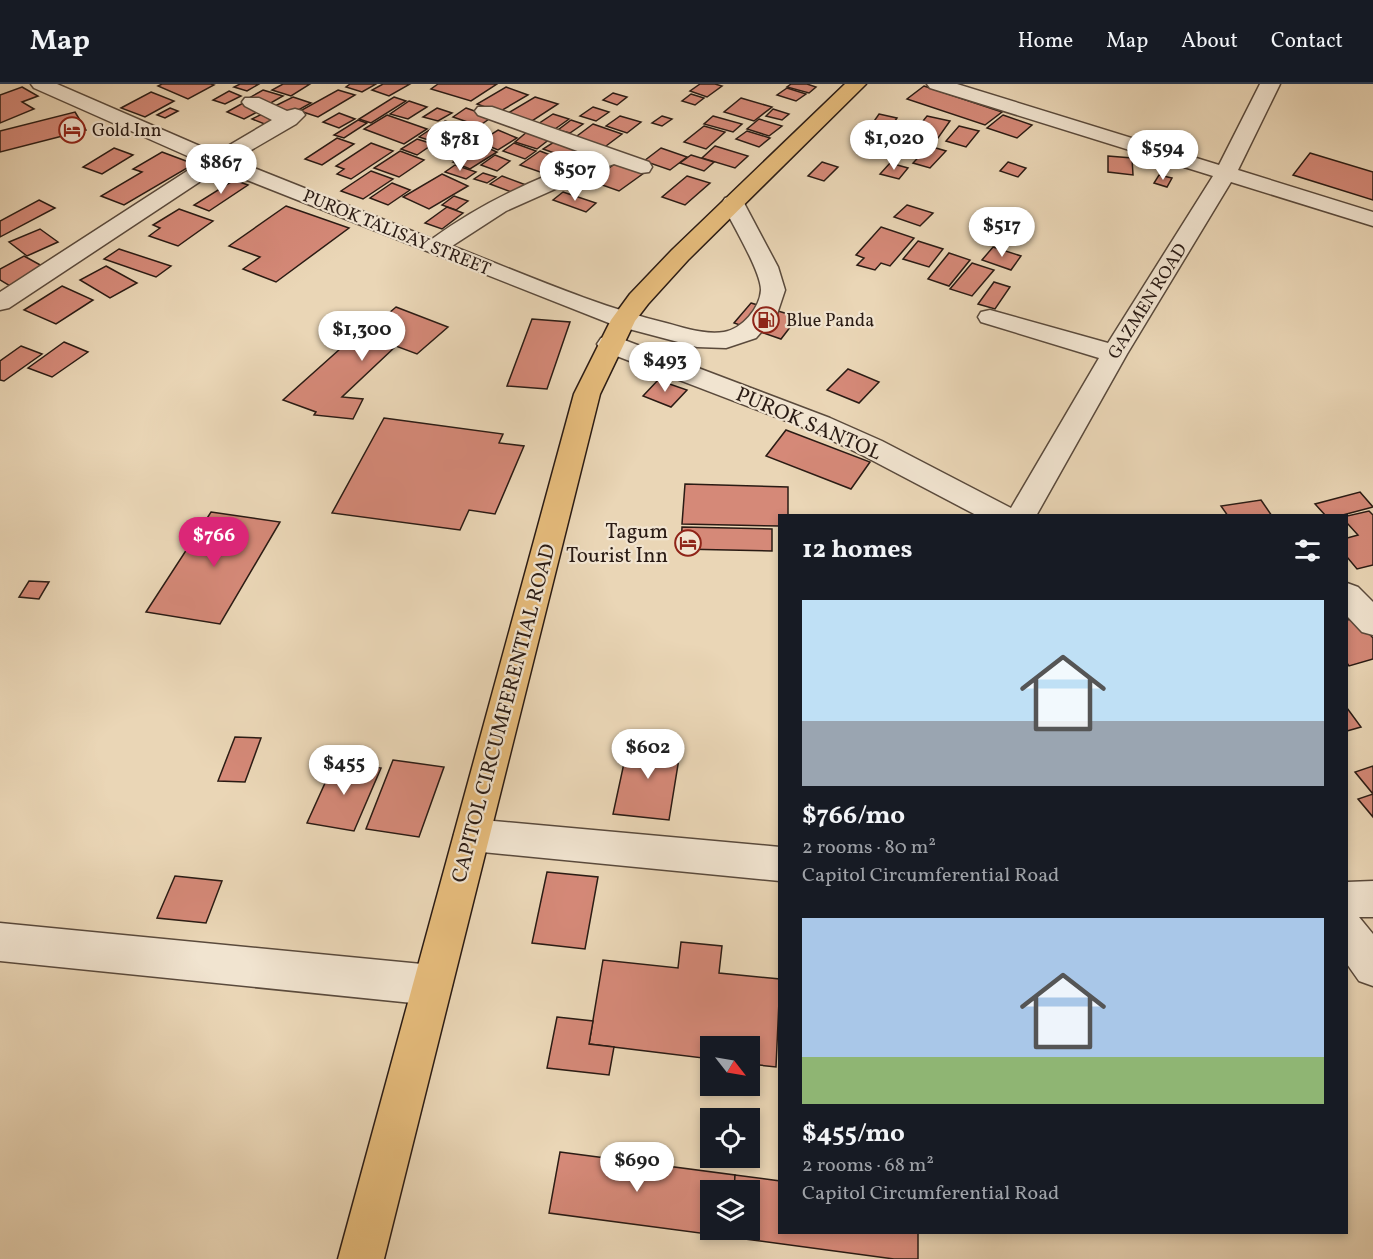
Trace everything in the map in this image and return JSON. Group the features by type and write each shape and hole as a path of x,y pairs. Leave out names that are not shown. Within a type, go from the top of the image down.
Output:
{"main road":[{"name":"CAPITOL CIRCUMFERENTIAL ROAD","path":"361,1259 587,394 616,332 660,275 856,84"}],"street":[{"path":"937,84 1373,219"},
{"name":"GAZMEN ROAD","path":"1022,514 1113,354 1226,173 1270,84"},
{"name":"PUROK TALISAY STREET","path":"59,87 217,161 435,248 616,332"},
{"path":"0,303 217,161 292,117 252,102"},
{"path":"485,111 640,166"},
{"path":"435,248 507,201 614,157"},
{"path":"616,332 726,340 747,333 765,314 773,290 766,267 733,203"},
{"path":"990,317 1113,354"},
{"name":"PUROK SANTOL","path":"616,332 872,448 998,514"},
{"path":"1348,596 1373,623"},
{"path":"472,835 778,864"},
{"path":"1348,900 1373,899"},
{"path":"1348,932 1373,967"},
{"path":"0,942 432,985"}],"building":[{"path":"162,84 214,85 188,99 158,86"},
{"path":"240,84 259,84 247,91 234,87"},
{"path":"283,84 310,84 291,96 272,90"},
{"path":"350,84 376,84 362,92 346,87"},
{"path":"383,84 410,84 389,96 372,90"},
{"path":"438,84 497,84 471,101 431,89"},
{"path":"700,84 722,86 707,97 690,91"},
{"path":"791,84 807,84 816,87 809,93 787,87"},
{"path":"924,86 1002,112 985,125 907,99"},
{"path":"22,87 38,96 22,102 34,109 0,123 0,95"},
{"path":"506,87 528,95 499,112 477,104"},
{"path":"787,88 806,94 796,101 777,95"},
{"path":"263,90 283,96 269,104 249,98"},
{"path":"338,90 355,95 318,117 300,111"},
{"path":"229,91 241,96 225,104 213,100"},
{"path":"151,92 174,101 145,117 121,108"},
{"path":"613,93 627,97 617,105 603,100"},
{"path":"691,94 704,98 695,105 682,101"},
{"path":"293,97 311,103 293,113 275,106"},
{"path":"394,97 406,101 371,123 359,119"},
{"path":"535,97 558,104 532,121 508,113"},
{"path":"741,98 772,107 754,121 724,112"},
{"path":"409,101 427,107 408,119 390,114"},
{"path":"243,103 261,110 244,119 227,112"},
{"path":"593,107 609,112 596,121 580,116"},
{"path":"170,108 178,111 165,118 157,115"},
{"path":"437,108 452,113 438,121 423,117"},
{"path":"466,108 492,117 479,126 453,117"},
{"path":"773,109 789,114 782,120 766,116"},
{"path":"75,112 86,130 0,152 0,131"},
{"path":"339,113 355,119 339,128 323,122"},
{"path":"262,114 277,119 267,125 252,119"},
{"path":"553,114 569,119 555,129 538,124"},
{"path":"879,114 897,118 888,131 870,127"},
{"path":"387,115 427,129 404,144 364,129"},
{"path":"1003,115 1032,125 1017,138 987,128"},
{"path":"620,116 641,122 627,133 606,126"},
{"path":"662,116 672,119 662,126 652,123"},
{"path":"713,116 742,124 733,132 704,124"},
{"path":"927,116 950,121 938,138 914,132"},
{"path":"759,119 782,126 769,136 747,129"},
{"path":"358,120 367,123 344,138 334,135"},
{"path":"571,120 583,124 570,133 558,130"},
{"path":"445,121 476,130 464,139 433,129"},
{"path":"593,124 622,134 602,149 573,139"},
{"path":"704,126 725,132 706,149 684,142"},
{"path":"959,126 979,131 966,147 946,141"},
{"path":"431,129 450,135 438,143 419,137"},
{"path":"498,130 517,138 498,150 479,142"},
{"path":"528,131 551,138 537,149 515,142"},
{"path":"747,131 770,138 759,147 736,139"},
{"path":"911,135 928,140 921,147 904,142"},
{"path":"337,138 354,144 322,165 305,159"},
{"path":"450,138 470,144 452,156 432,150"},
{"path":"417,139 433,144 417,155 401,149"},
{"path":"557,140 582,149 568,158 543,149"},
{"path":"371,143 393,151 351,179 337,174 344,169 336,166"},
{"path":"514,143 536,151 525,159 503,151"},
{"path":"481,145 497,152 470,169 453,162"},
{"path":"715,146 748,156 735,168 702,158"},
{"path":"929,146 946,151 930,168 913,163"},
{"path":"114,148 133,155 102,174 83,167"},
{"path":"661,148 687,157 670,170 644,161"},
{"path":"400,151 424,160 399,177 374,168"},
{"path":"540,151 563,160 543,173 520,165"},
{"path":"584,151 602,157 589,167 571,161"},
{"path":"162,152 194,164 124,205 101,196 142,172 133,169"},
{"path":"1310,153 1373,172 1373,200 1293,175"},
{"path":"495,155 510,161 497,171 481,165"},
{"path":"691,155 714,162 704,171 680,163"},
{"path":"1108,156 1132,158 1133,175 1108,172"},
{"path":"822,162 838,167 824,181 808,176"},
{"path":"1008,162 1026,168 1018,177 1000,171"},
{"path":"616,163 644,173 619,191 591,181"},
{"path":"890,163 908,168 899,179 880,174"},
{"path":"455,165 476,172 466,179 445,172"},
{"path":"371,171 393,179 363,199 341,191"},
{"path":"483,173 496,177 487,183 474,179"},
{"path":"442,174 468,186 429,209 403,197"},
{"path":"1159,175 1172,178 1167,187 1154,183"},
{"path":"502,176 526,185 514,193 490,184"},
{"path":"687,176 710,183 685,205 662,197"},
{"path":"234,180 248,185 209,211 194,205"},
{"path":"392,183 410,190 388,205 370,198"},
{"path":"563,192 596,203 586,212 553,200"},
{"path":"454,196 468,201 456,210 442,205"},
{"path":"39,200 55,208 0,237 0,221"},
{"path":"907,205 933,213 920,226 894,217"},
{"path":"286,206 349,228 276,282 243,269 260,257 229,246"},
{"path":"447,207 463,213 442,229 425,223"},
{"path":"179,209 213,221 178,246 149,236 160,228 153,225"},
{"path":"881,227 914,238 890,266 881,263 875,270 857,265 864,258 856,255"},
{"path":"40,229 58,242 27,256 9,242"},
{"path":"918,241 943,249 929,267 903,259"},
{"path":"993,247 1021,256 1011,270 982,260"},
{"path":"119,249 171,266 156,277 104,259"},
{"path":"949,253 970,260 949,286 928,279"},
{"path":"24,256 44,267 10,286 0,280 0,269"},
{"path":"972,263 994,270 972,296 950,289"},
{"path":"106,266 137,283 110,298 80,280"},
{"path":"994,282 1010,287 995,309 978,304"},
{"path":"62,286 93,300 56,324 24,310"},
{"name":"Blue Panda","path":"751,303 798,317 781,339 734,323"},
{"path":"396,307 448,327 417,354 396,346 342,397 363,399 353,419 314,415 316,412 283,400 369,323 375,325"},
{"path":"532,319 570,322 547,389 507,386"},
{"path":"64,342 88,352 52,377 28,368"},
{"path":"21,346 42,354 4,381 0,380 0,361"},
{"path":"848,369 879,382 859,403 827,390"},
{"path":"658,380 687,390 671,407 643,396"},
{"path":"384,418 503,434 499,443 524,446 495,514 469,510 460,530 332,513"},
{"path":"786,430 870,462 851,489 766,456"},
{"path":"685,484 788,487 788,514 778,514 778,526 682,524"},
{"path":"1360,492 1373,507 1347,514 1324,514 1315,504"},
{"path":"1261,500 1271,514 1227,514 1221,506"},
{"path":"1369,511 1373,515 1373,565 1357,569 1348,558 1348,538 1358,535 1348,524 1348,516"},
{"path":"211,512 280,522 220,624 146,612"},
{"path":"682,527 772,529 772,551 681,549"},
{"path":"29,581 49,582 39,599 19,597"},
{"path":"1355,618 1373,638 1373,659 1348,664 1348,620"},
{"path":"1348,709 1361,727 1348,731"},
{"path":"235,737 261,738 245,782 218,781"},
{"path":"629,740 681,746 669,820 613,814"},
{"path":"393,760 444,767 419,837 366,829"},
{"path":"335,761 381,768 354,831 307,823"},
{"path":"1373,766 1373,794 1355,772"},
{"path":"1373,794 1373,817 1358,799"},
{"path":"547,872 598,877 585,949 532,943"},
{"path":"175,876 222,881 206,923 157,918"},
{"path":"681,942 722,946 719,973 778,979 776,1067 760,1065 760,1036 700,1036 700,1058 589,1044 603,960 678,968"},
{"path":"557,1017 593,1021 589,1044 614,1047 609,1075 547,1068"},
{"path":"560,1152 735,1175 735,1180 700,1180 700,1233 549,1213"},
{"path":"735,1175 778,1181 778,1234 918,1234 918,1259 894,1259 752,1240 760,1240 760,1180 735,1180"}],"place":[{"name":"Gold Inn","path":"72,130"},
{"name":"Blue Panda","path":"766,320"},
{"name":"Tagum Tourist Inn","path":"688,543"}]}
